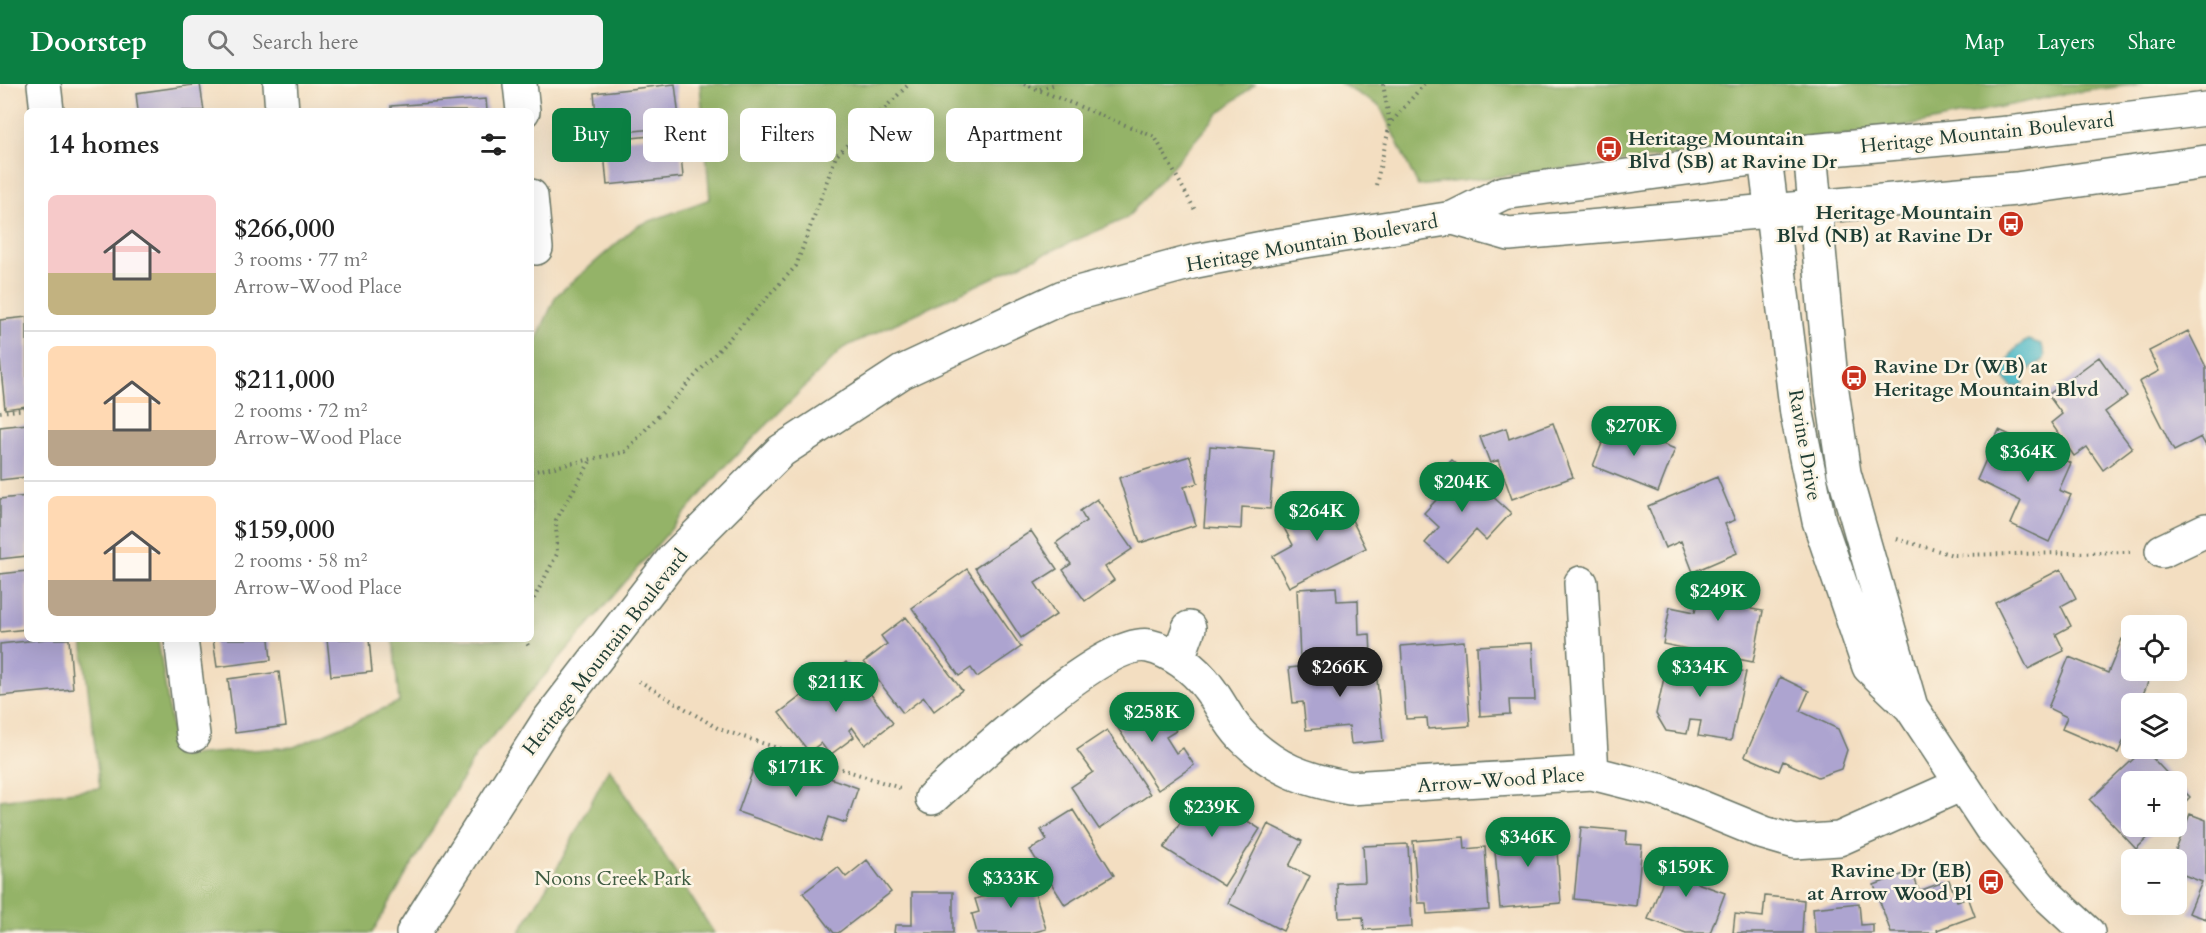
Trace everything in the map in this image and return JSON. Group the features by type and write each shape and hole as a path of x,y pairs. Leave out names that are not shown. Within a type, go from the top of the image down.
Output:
{"street":[{"path":"44,84 47,108"},
{"path":"280,84 282,108"},
{"path":"520,84 523,108"},
{"name":"Heritage Mountain Boulevard","path":"413,933 562,702 673,559 781,451 902,372 1063,297 1196,261 1273,246 1453,218 1503,193 1810,152 2008,133 2206,109"},
{"name":"Ravine Drive","path":"1810,152 1832,391 1844,473 1911,707"},
{"name":"Ravine Drive","path":"1765,158 1797,414 1819,521 1869,667 1911,707 1960,785 1991,828 2048,896 2088,933"},
{"name":"Heritage Mountain Boulevard","path":"1453,218 1509,234 2016,189 2206,162"},
{"path":"534,227 536,248"},
{"path":"2162,551 2206,530"},
{"path":"1581,583 1592,773"},
{"path":"1178,658 1189,628"},
{"path":"181,642 194,735"},
{"name":"Arrow-Wood Place","path":"932,798 1016,724 1100,663 1124,649 1148,646 1178,658 1207,685 1241,735 1286,772 1350,788 1592,773 1678,796 1764,833 1795,842 1839,839 1907,806 1960,785"}],"path":[{"path":"534,473 625,452 796,266 836,156 909,84"},
{"path":"1024,84 1155,137 1196,212"},
{"path":"1039,89 1056,84"},
{"path":"1376,185 1390,124 1383,84"},
{"path":"1390,124 1424,84"},
{"path":"0,412 24,409"},
{"path":"534,598 556,554 556,520 591,459"},
{"path":"1887,536 1953,555 2162,551"},
{"path":"526,642 530,648"},
{"path":"639,681 719,729 932,798"}],"green space":[{"path":"700,84 1255,84 1218,114 1127,218 1028,261 843,348 723,469 476,755 372,933 0,933 0,800 100,788 82,642 158,642 176,756 294,747 399,702 393,642 534,642 534,345 556,296 637,226 710,199 707,162 728,162 728,108 702,108"},
{"path":"1341,84 2142,84 2069,93 1889,130 1418,186 1380,106"},
{"name":"Noons Creek Park","path":"609,768 714,933 519,933 552,878"}],"water":[{"path":"2029,340 2041,344 2044,359 2031,367 2023,385 2012,387 2005,379 2008,360 2018,346"}],"building":[{"path":"200,84 204,108 138,108 136,93"},
{"path":"675,84 678,108 643,108 643,130 631,131 631,108 595,108 594,93"},
{"path":"486,99 487,108 391,108 391,106"},
{"path":"643,137 643,162 682,162 683,177 607,185 605,162 631,162 631,138"},
{"path":"24,317 24,406 5,409 0,360 0,320"},
{"path":"2188,331 2206,367 2206,446 2201,437 2174,451 2139,382 2159,371 2149,351"},
{"path":"2099,357 2127,396 2105,412 2132,448 2103,470 2087,447 2074,456 2051,423 2062,414 2048,395"},
{"path":"1553,423 1573,477 1512,499 1498,460 1490,463 1480,437 1506,428 1509,439"},
{"path":"1610,423 1675,449 1658,492 1593,466"},
{"path":"24,424 24,477 0,480 0,427"},
{"path":"1999,430 2071,463 2059,490 2071,495 2049,542 2011,524 2021,501 1977,480"},
{"path":"1210,446 1274,451 1270,509 1242,507 1241,529 1204,527"},
{"path":"1190,456 1198,483 1184,487 1196,525 1140,543 1119,478"},
{"path":"1452,460 1511,513 1486,540 1476,530 1447,562 1425,543 1439,527 1424,513 1451,484 1439,473"},
{"path":"1717,477 1735,520 1725,524 1737,553 1693,572 1681,541 1665,548 1648,506"},
{"path":"24,496 24,556 0,559 0,499"},
{"path":"1329,498 1337,515 1347,510 1366,548 1289,587 1273,556 1293,545 1281,522"},
{"path":"1097,499 1132,549 1105,567 1114,580 1085,601 1063,570 1071,564 1056,543 1086,521 1080,511"},
{"path":"1031,531 1057,569 1035,583 1056,615 1021,638 975,568"},
{"path":"967,569 1021,647 977,677 971,668 959,676 912,608"},
{"path":"2061,569 2076,598 2061,606 2071,626 2056,634 2064,651 2028,669 1995,603"},
{"path":"24,571 24,629 0,632 0,574"},
{"path":"1702,578 1755,589 1751,609 1763,611 1753,662 1663,644 1670,607 1695,612"},
{"path":"1336,587 1337,601 1358,600 1359,635 1370,634 1371,655 1300,658 1297,589"},
{"path":"906,617 962,690 934,711 924,697 903,713 864,662 887,644 881,636"},
{"path":"24,641 69,642 73,689 0,696 0,644"},
{"path":"1464,641 1470,726 1428,729 1427,718 1406,719 1401,646"},
{"path":"2121,641 2121,681 2148,681 2144,693 2121,693 2121,746 2118,753 2062,729 2067,717 2048,708 2069,657 2108,673"},
{"path":"213,642 269,642 271,660 217,667"},
{"path":"327,642 369,642 372,672 331,676"},
{"path":"1532,643 1535,700 1509,700 1510,714 1480,716 1477,646"},
{"path":"1669,655 1746,672 1731,741 1698,736 1701,721 1690,720 1687,734 1666,731 1656,714"},
{"path":"1375,659 1383,741 1351,744 1349,726 1306,730 1303,702 1293,703 1289,668"},
{"path":"846,662 893,723 865,745 852,727 849,730 854,737 830,755 821,743 809,752 779,713"},
{"path":"279,672 286,726 235,733 228,679"},
{"path":"1780,677 1809,691 1800,711 1838,729 1847,750 1841,769 1818,777 1783,761 1779,771 1745,756"},
{"path":"1151,693 1159,706 1148,713 1158,727 1168,720 1176,731 1166,737 1176,753 1183,748 1194,765 1158,790 1112,719"},
{"path":"1107,730 1150,794 1099,829 1071,787 1093,772 1077,750"},
{"path":"759,753 858,788 846,823 829,817 821,841 738,812"},
{"path":"2133,759 2153,759 2165,771 2121,771 2121,833 2090,800"},
{"path":"1200,791 1260,829 1224,886 1164,848"},
{"path":"1073,810 1114,875 1065,905 1030,850 1047,840 1041,830"},
{"path":"2190,814 2206,820 2206,919 2189,913 2202,882 2187,876 2187,849 2176,849 2181,837 2187,837 2187,822"},
{"path":"1268,824 1302,841 1289,866 1310,876 1283,931 1228,903"},
{"path":"1555,825 1561,903 1500,908 1494,840 1517,838 1516,829"},
{"path":"1581,827 1627,831 1626,844 1642,845 1636,906 1574,899"},
{"path":"1464,837 1465,849 1485,847 1489,910 1427,914 1426,903 1418,903 1413,841"},
{"path":"2125,837 2149,837 2136,849"},
{"path":"1408,844 1412,927 1364,930 1363,917 1339,918 1337,883 1365,882 1363,846"},
{"path":"1675,850 1705,862 1697,883 1725,893 1710,933 1686,933 1648,919"},
{"path":"867,860 891,892 838,933 834,933 803,893 838,867 846,877"},
{"path":"1028,869 1046,929 1031,933 977,933 972,914 979,912 975,899 1012,888 1009,875"},
{"path":"1912,871 1919,891 1949,880 1957,901 1968,897 1975,916 1937,930 1938,933 1891,933 1874,885"},
{"path":"912,892 953,892 953,933 894,933 895,925 912,925"},
{"path":"1765,896 1804,900 1802,933 1733,933 1735,914 1763,917"},
{"path":"1859,903 1861,925 1873,924 1873,933 1815,933 1813,908"}],"place":[{"name":"Heritage Mountain Blvd (SB) at Ravine Dr","path":"1609,149"},
{"name":"Heritage Mountain Blvd (NB) at Ravine Dr","path":"2011,224"},
{"name":"Ravine Dr (WB) at Heritage Mountain Blvd","path":"1854,378"},
{"name":"Ravine Dr (EB) at Arrow Wood Pl","path":"1991,882"}]}
